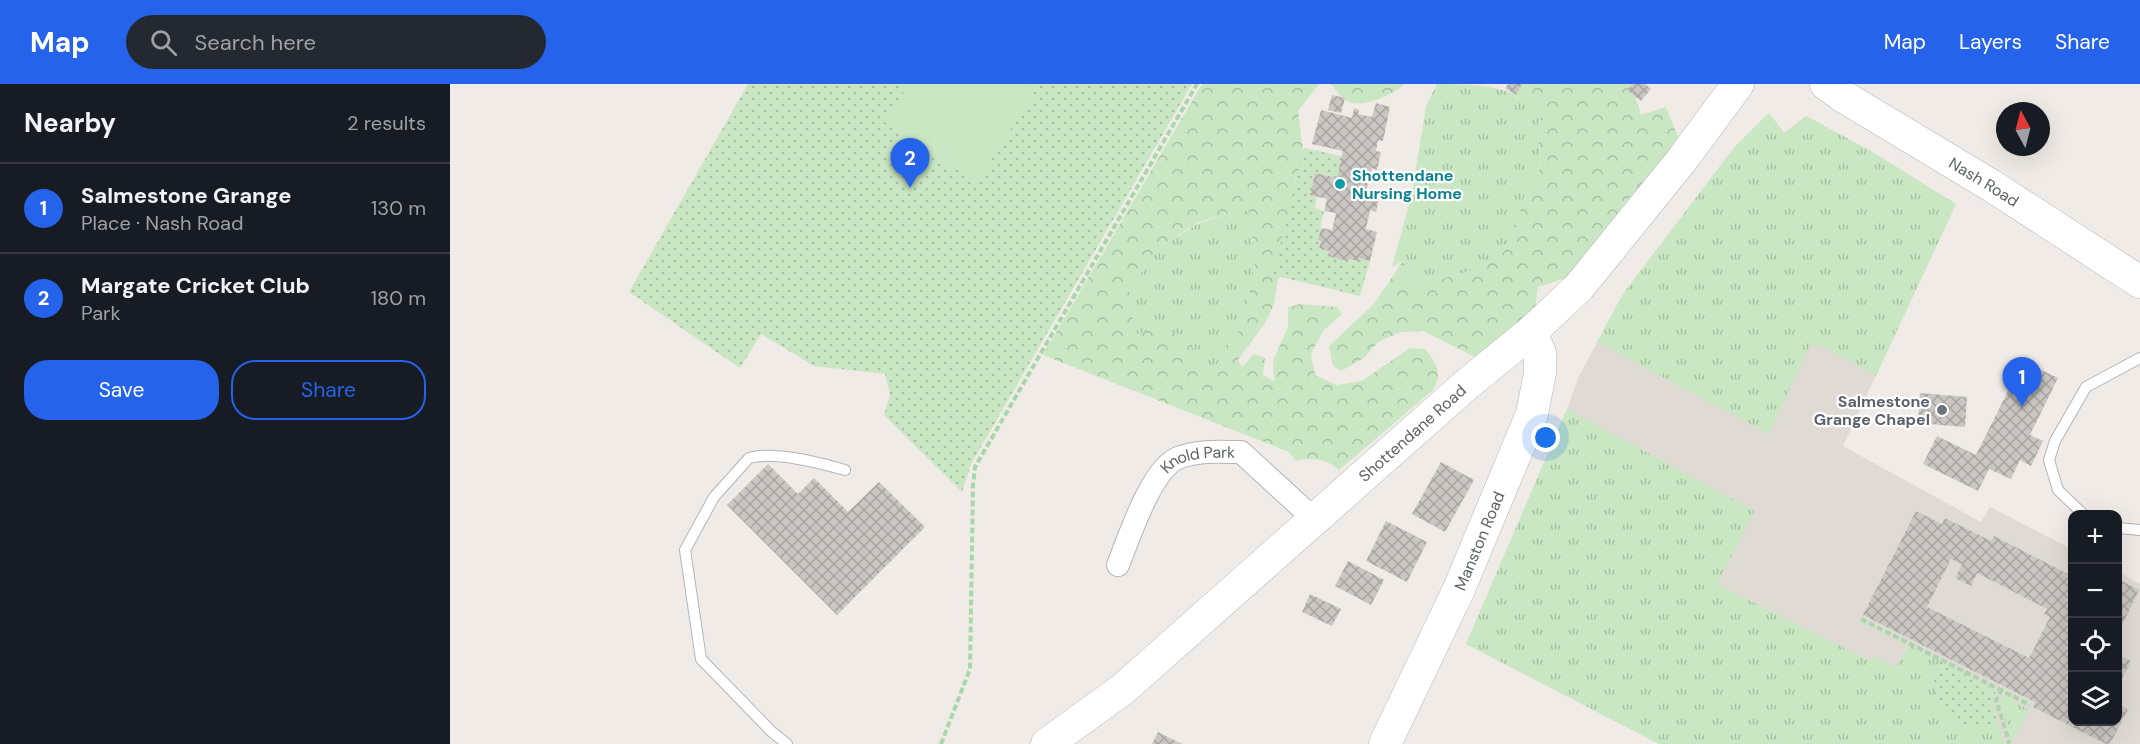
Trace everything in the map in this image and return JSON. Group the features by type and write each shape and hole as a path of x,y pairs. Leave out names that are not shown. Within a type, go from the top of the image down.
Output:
{"street":[{"name":"Shottendane Road","path":"1047,744 1122,689 1466,385 1531,332 1579,287 1681,162 1738,84"},
{"name":"Nash Road","path":"1826,84 1844,98 1992,186 2140,282"},
{"name":"Manston Road","path":"1385,744 1459,589 1532,414 1540,374 1540,353 1531,332"},
{"name":"Knold Park","path":"1118,565 1158,475 1175,459 1203,452 1241,452 1314,519"}],"lane":[{"path":"2079,510 2058,490 2049,460 2055,441 2086,387 2140,358"},
{"path":"787,744 772,732 701,659 685,550 714,496 749,458 774,456 845,470"},
{"path":"2122,528 2140,530"}],"path":[{"path":"941,744 970,669 975,467 1197,84"},
{"path":"1861,619 2030,705"},
{"path":"2002,690 1996,700 2008,744"}],"shaded area":[{"path":"1769,113 1784,133 1806,116 1869,150 1956,204 1843,446 1981,522 1990,507 2068,547 2068,726 2122,726 2122,574 2140,584 2140,744 1659,744 1466,644 1579,376 1623,294 1733,149"}],"green space":[{"path":"748,84 1192,84 971,464 962,492 884,415 890,395 885,374 814,366 761,334 740,368 629,292"},
{"path":"909,84 1025,84 1036,90 977,183 884,122"},
{"path":"1202,84 1319,84 1298,111 1304,158 1295,182 1298,204 1290,265 1278,279 1274,304 1265,323 1238,360 1242,367 1254,354 1265,358 1263,375 1274,381 1273,361 1288,327 1288,307 1300,304 1337,307 1342,314 1323,331 1311,354 1315,375 1336,385 1362,381 1410,348 1425,349 1435,363 1438,378 1433,390 1339,470 1319,460 1296,461 1289,452 1043,355","holes":["1235,211 1249,211 1255,262 1244,323 1209,376 1203,379 1196,368 1190,342 1163,326 1126,338 1133,321 1129,291 1156,250 1197,223"]},
{"path":"1331,84 1405,84 1380,98 1365,103 1352,103 1340,95"},
{"path":"1437,84 1488,87 1507,91 1516,95 1517,101 1530,95 1541,97 1544,108 1538,128 1541,167 1524,197 1514,234 1501,256 1478,269 1445,278 1413,283 1403,261 1392,267 1412,193 1426,106"},
{"path":"1522,84 1639,84 1635,96 1641,115 1666,107 1679,140 1658,171 1628,199 1569,277 1538,287 1535,307 1484,357 1475,357 1423,331 1401,332 1378,342 1364,358 1341,371 1333,366 1329,346 1373,305 1403,261 1413,283 1445,278 1478,269 1501,256 1514,234 1524,197 1541,167 1538,128 1544,108 1540,97 1530,95 1517,101 1516,95"},
{"path":"1769,113 1784,133 1806,116 1869,150 1956,204 1876,376 1821,345 1810,345 1769,434 1597,342 1623,294 1733,149"},
{"path":"1304,148 1342,156 1337,178 1315,173 1310,195 1317,197 1315,208 1324,211 1318,240 1321,241 1319,248 1329,251 1328,256 1370,261 1360,296 1273,275"},
{"path":"1249,210 1255,262 1244,323 1209,376 1203,379 1196,368 1190,342 1126,339 1133,321 1129,291 1156,250 1197,224 1235,211"},
{"path":"1567,409 1755,511 1717,584 1870,661 1873,656 1896,667 1908,645 1939,661 1935,677 1938,704 1956,722 1968,726 1982,727 1998,723 2005,744 1659,744 1466,644"},
{"path":"1939,661 1996,691 1992,699 1998,723 1982,727 1968,726 1956,722 1946,714 1938,704 1935,692 1935,677"},
{"path":"2004,695 2029,710 2014,739 2011,738 2000,701"}],"building":[{"path":"1508,84 1522,84 1516,95 1505,88"},
{"path":"1633,84 1645,84 1651,89 1641,101 1627,90"},
{"path":"1332,95 1345,98 1341,113 1328,110"},
{"name":"Shottendane Nursing Home","path":"1376,103 1390,107 1383,141 1378,140 1376,151 1381,152 1377,170 1372,168 1366,190 1380,193 1376,212 1370,210 1366,229 1377,232 1370,261 1358,258 1358,261 1349,259 1348,261 1328,256 1329,251 1319,248 1321,228 1332,230 1336,213 1324,211 1327,199 1310,195 1315,173 1337,178 1343,151 1312,144 1321,110 1352,118 1354,108 1359,110 1358,114 1372,117"},
{"path":"2023,361 2058,378 2030,435 2043,441 2031,466 2020,460 2011,479 1989,469 1978,491 1923,464 1937,436 1976,455"},
{"name":"Salmestone Grange Chapel","path":"1920,393 1967,397 1965,427 1918,423"},
{"path":"1441,462 1474,480 1445,532 1412,514"},
{"path":"768,464 798,494 814,478 848,512 879,482 925,527 837,615 727,505"},
{"path":"1916,511 1942,524 1945,518 1991,541 1994,536 2068,574 2068,725 2033,707 2035,702 1863,615","holes":["1951,559 1962,564 1955,578 1971,586 1977,573 2047,609 2044,614 2050,617 2029,658 1927,607"]},
{"path":"1386,521 1427,542 1407,582 1366,561"},
{"path":"1348,561 1384,580 1371,605 1335,586"},
{"path":"2122,581 2139,590 2122,625"},
{"path":"1310,594 1341,609 1332,626 1302,612"},
{"path":"2122,657 2131,661 2122,679"},
{"path":"2122,706 2128,709 2122,721"},
{"path":"2070,726 2119,726 2110,744"},
{"path":"1158,732 1182,744 1152,744"}],"place":[{"name":"Shottendane Nursing Home","path":"1340,184"},
{"name":"Margate Cricket Club","path":"910,188"},
{"name":"Salmestone Grange","path":"2022,407"},
{"name":"Salmestone Grange Chapel","path":"1942,410"}]}
